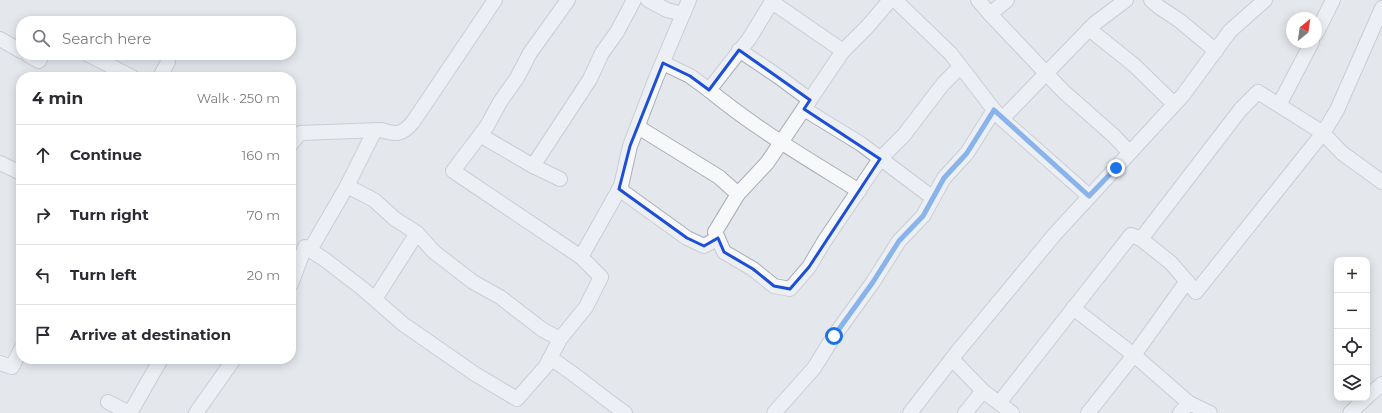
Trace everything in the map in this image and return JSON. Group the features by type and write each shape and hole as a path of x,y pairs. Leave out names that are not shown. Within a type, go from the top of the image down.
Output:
{"street":[{"path":"296,138 300,133 375,130 393,134 405,131 413,122 495,0"},
{"path":"296,271 305,247 324,258 404,324 475,374 517,399 546,366 560,340 586,307 601,277 581,257 454,171 480,135 517,78 534,48 568,0"},
{"path":"533,166 590,79 602,53 617,32 634,0"},
{"path":"648,0 667,10 683,14"},
{"path":"581,257 619,189 630,146 690,0"},
{"path":"978,0 1046,73 1130,152"},
{"path":"990,14 1007,0"},
{"path":"774,413 814,368 899,241 923,216 944,178 967,153 998,114 1046,73 1089,29 1126,0"},
{"path":"1151,0 1180,21 1216,51"},
{"path":"1322,22 1333,0"},
{"path":"709,90 749,39 773,1 843,51"},
{"path":"910,413 952,358 1050,240 1174,104 1230,31 1262,1"},
{"path":"960,67 943,84 904,135 880,159 825,240 809,268 790,289 774,286 753,269 724,252 715,232 738,194 768,163 843,51 887,2 951,54 998,114 1089,196"},
{"path":"999,403 1131,235 1141,239 1171,263 1196,292 1323,133 1337,110 1382,8"},
{"path":"1089,29 1134,65 1174,104"},
{"path":"0,39 16,48"},
{"path":"1279,105 1309,48"},
{"path":"739,50 780,77 807,105 933,198"},
{"path":"99,60 122,72"},
{"path":"163,72 168,62"},
{"path":"663,63 690,76 735,112 859,191"},
{"path":"1141,239 1241,109 1258,92 1323,133 1342,152 1382,182"},
{"path":"638,127 719,177 738,194"},
{"path":"310,250 347,186 375,130"},
{"path":"480,135 533,166 560,179"},
{"path":"0,163 16,171"},
{"path":"347,186 374,200 396,220 417,233 434,252 473,282 500,297 543,330 560,340"},
{"path":"619,189 687,238 704,246 718,238"},
{"path":"375,299 417,233"},
{"path":"1088,413 1134,355 1187,281"},
{"path":"1073,308 1134,355 1185,408 1210,413"},
{"path":"550,358 576,374 600,395 625,413"},
{"path":"952,358 984,391 1012,413"},
{"path":"0,363 12,367 16,359"},
{"path":"108,402 129,413 159,364"},
{"path":"196,413 230,364"},
{"path":"1370,395 1382,384"},
{"path":"965,413 984,391"},
{"path":"1350,413 1364,401"}],"highlighted area":[{"path":"739,50 810,100 804,109 880,159 809,267 790,289 774,286 753,269 724,252 718,238 704,246 687,238 619,189 630,146 663,63 690,76 709,90"}],"route":[{"path":"834,336 873,282 899,241 923,216 944,178 967,153 994,110 1002,119 1089,196 1116,168"}]}
